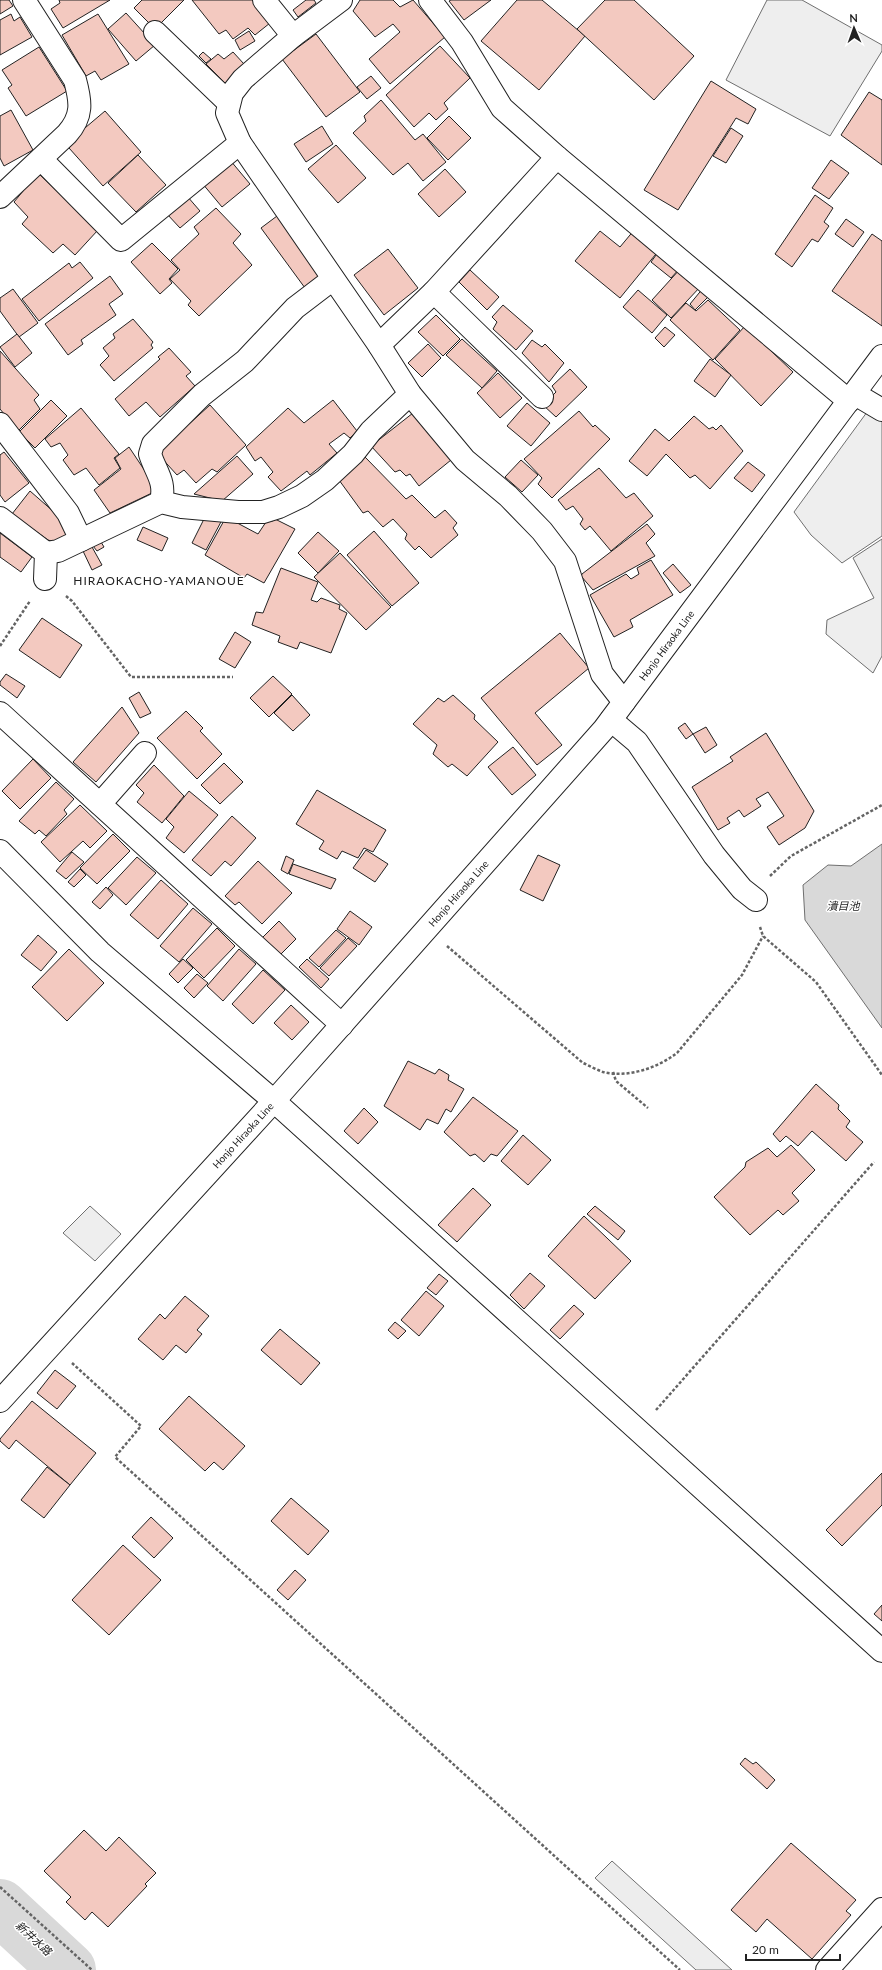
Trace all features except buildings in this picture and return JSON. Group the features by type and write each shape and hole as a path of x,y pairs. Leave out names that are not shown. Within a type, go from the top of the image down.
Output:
{"street":[{"path":"2,189 42,159 76,124 79,115 78,92 75,80 24,0"},
{"path":"264,0 293,36"},
{"path":"341,0 293,36 243,79 232,93 228,102 227,113 240,143 379,345 410,394 464,460 508,496 542,531 566,562 602,674 624,702"},
{"path":"430,0 462,42 502,108 556,157 852,398 882,410"},
{"path":"155,32 228,102"},
{"path":"42,159 121,240 240,143"},
{"path":"379,345 434,292 556,157"},
{"path":"161,502 163,491 161,478 150,454 153,444 202,395 245,360 295,308 333,279"},
{"path":"434,292 542,398"},
{"name":"Honjo Hiraoka Line","path":"0,1401 274,1102 611,720 882,356"},
{"path":"0,518 46,553 58,551 161,502 182,507 238,512 263,512 279,507 302,496 325,480 353,454 371,431 410,394"},
{"path":"0,424 68,513 81,540"},
{"path":"45,579 46,553"},
{"path":"0,713 342,1025"},
{"path":"611,720 637,742 714,855 742,889 756,900"},
{"path":"100,804 145,753"},
{"path":"0,851 100,952 274,1102 882,1651"},
{"path":"827,1970 882,1909"}],"path":[{"path":"0,646 45,579 72,600 131,677 233,677"},
{"path":"882,805 791,856 758,889 754,909 763,936 816,982 882,1075"},
{"path":"424,932 447,946 583,1063 604,1072 636,1073 666,1061 677,1053 742,975 763,936"},
{"path":"613,1072 616,1081 648,1108"},
{"path":"638,1430 874,1162"},
{"path":"52,1344 141,1426 115,1457 680,1970"},
{"path":"0,1886 92,1970"}],"shaded area":[{"path":"767,0 802,0 882,45 882,51 830,136 726,80"},
{"path":"870,408 882,414 882,536 842,563 811,535 794,512"},
{"path":"882,539 882,656 873,673 826,634 827,620 874,598 853,558"},
{"path":"90,1206 121,1234 95,1261 63,1233"},
{"path":"612,1861 732,1970 696,1970 595,1878"}],"water":[{"name":"潰目池","path":"882,844 882,1028 805,920 803,885 828,865 851,866"}],"waterway":[{"name":"新井水路","path":"0,1907 68,1970"}],"district":[{"name":"HIRAOKACHO-YAMANOUE","path":"159,580"}]}
